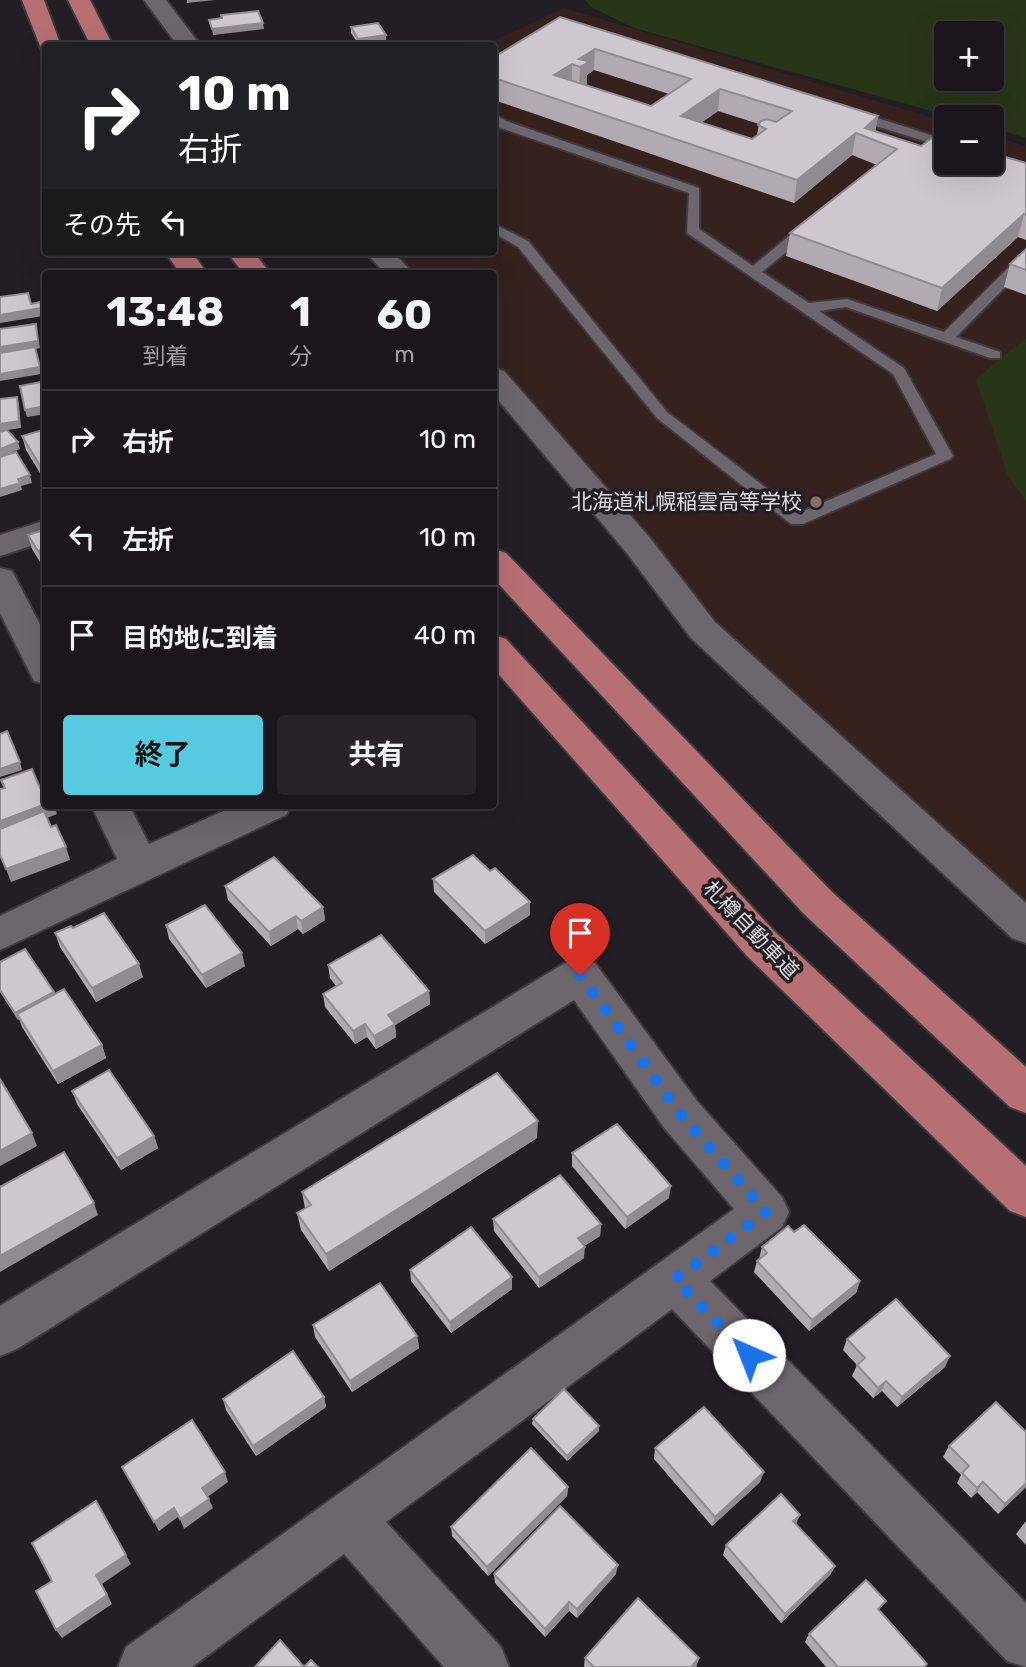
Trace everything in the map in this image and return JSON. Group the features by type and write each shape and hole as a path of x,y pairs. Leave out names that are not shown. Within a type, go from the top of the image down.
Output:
{"highway":[{"path":"33,0 49,42"},
{"path":"79,0 100,42"},
{"path":"181,256 192,270"},
{"path":"243,256 255,270"},
{"path":"497,562 818,903 1026,1094"},
{"name":"札樽自動車道","path":"497,650 761,944 1026,1196"}],"street":[{"path":"155,0 187,42"},
{"path":"382,256 397,270"},
{"path":"497,380 638,545 703,630 1026,927"},
{"path":"0,546 42,531"},
{"path":"0,579 42,664"},
{"path":"112,809 140,866"},
{"path":"0,934 264,809"},
{"path":"0,1333 580,975 681,1115 766,1212 146,1667"},
{"path":"675,1279 1026,1642"},
{"path":"348,1519 481,1667"}],"lane":[{"path":"840,110 934,140"},
{"path":"497,120 695,191 692,230 899,371 944,456 797,520 662,415 523,244 497,230"},
{"path":"754,272 818,218"},
{"path":"947,338 1026,258"},
{"path":"806,308 847,303 995,355"}],"shaded area":[{"name":"北海道札幌稲雲高等学校","path":"564,8 934,118 934,175 1004,175 1004,140 1026,146 1026,905 720,629 497,378 497,270 400,270 388,256 497,256 497,42 490,42"}],"green space":[{"path":"585,0 1026,0 1026,138 1004,132 1004,105 934,105 934,112 634,28 591,7"},
{"path":"1026,338 1026,501 1008,476 976,379"}],"building":[{"path":"258,11 263,23 212,29 209,20 222,18 221,15"},
{"path":"560,17 878,116 865,128 921,146 934,136 934,175 1004,175 1004,157 1026,163 1026,215 942,288 790,233 897,149 856,133 797,180 497,79 497,55","holes":["595,49 691,79 651,106 554,75 572,64 580,67 586,64 588,61 579,59","720,89 792,111 776,122 767,119 761,121 758,125 766,129 752,139 681,116"]},
{"path":"378,23 386,35 358,39 351,27"},
{"path":"1026,249 1026,270 1010,264"},
{"path":"28,293 31,304 40,302 41,308 0,315 0,297"},
{"path":"36,324 38,341 0,347 0,329"},
{"path":"35,347 40,367 0,374 0,353"},
{"path":"42,382 42,407 25,410 20,386"},
{"path":"17,397 19,421 0,424 0,399"},
{"path":"7,430 18,442 0,449 0,432"},
{"path":"42,430 42,469 22,436"},
{"path":"16,452 30,475 18,479 20,483 0,489 0,457"},
{"path":"42,530 42,549 38,551 28,535"},
{"path":"7,731 20,762 0,769 0,734"},
{"path":"32,769 42,788 42,805 0,821 0,789 5,788 1,780"},
{"path":"44,811 51,827 56,825 66,847 6,869 0,855 0,829"},
{"path":"473,855 490,871 495,868 530,902 485,931 433,879"},
{"path":"274,857 323,907 301,921 296,916 269,932 225,886"},
{"path":"205,905 242,953 202,975 166,925"},
{"path":"104,913 139,964 92,988 55,933 71,926 73,928"},
{"path":"381,935 429,991 388,1015 395,1024 374,1036 365,1024 353,1031 323,994 342,983 328,965"},
{"path":"25,949 54,992 15,1013 0,990 0,962"},
{"path":"64,989 102,1045 53,1071 17,1014"},
{"path":"109,1070 154,1136 117,1158 72,1091"},
{"path":"497,1073 538,1121 326,1254 297,1213 311,1205 302,1192"},
{"path":"0,1079 32,1133 0,1151"},
{"path":"617,1124 671,1186 627,1217 572,1153"},
{"path":"64,1152 94,1203 0,1256 0,1187"},
{"path":"560,1175 601,1224 578,1238 585,1247 539,1277 493,1219"},
{"path":"804,1225 860,1281 812,1320 757,1261 767,1253 762,1247 788,1226 794,1232"},
{"path":"471,1227 512,1277 450,1322 410,1270"},
{"path":"380,1283 417,1336 350,1381 313,1325"},
{"path":"896,1299 950,1356 902,1397 886,1381 878,1388 857,1365 865,1358 847,1339"},
{"path":"293,1351 324,1397 253,1446 223,1399"},
{"path":"564,1389 599,1426 567,1456 533,1419"},
{"path":"996,1402 1026,1432 1026,1483 1005,1504 983,1482 977,1488 962,1473 969,1466 949,1446"},
{"path":"704,1407 764,1472 715,1517 655,1448"},
{"path":"192,1420 225,1472 202,1488 209,1499 180,1519 174,1508 154,1522 122,1467"},
{"path":"531,1448 568,1487 487,1567 451,1527"},
{"path":"781,1494 800,1515 793,1521 835,1566 785,1614 726,1545"},
{"path":"96,1501 126,1555 96,1575 107,1595 56,1630 36,1591 52,1581 32,1543"},
{"path":"560,1506 618,1565 577,1609 569,1602 545,1629 494,1574"},
{"path":"866,1580 886,1601 878,1609 927,1664 924,1667 838,1667 809,1634"},
{"path":"638,1598 699,1658 691,1667 594,1667 585,1658"},
{"path":"280,1640 304,1667 255,1667"},
{"path":"311,1660 318,1667 304,1667"}],"place":[{"name":"北海道札幌稲雲高等学校","path":"816,502"}],"route":[{"path":"580,975 681,1115 766,1212 675,1279 749,1355"}]}
